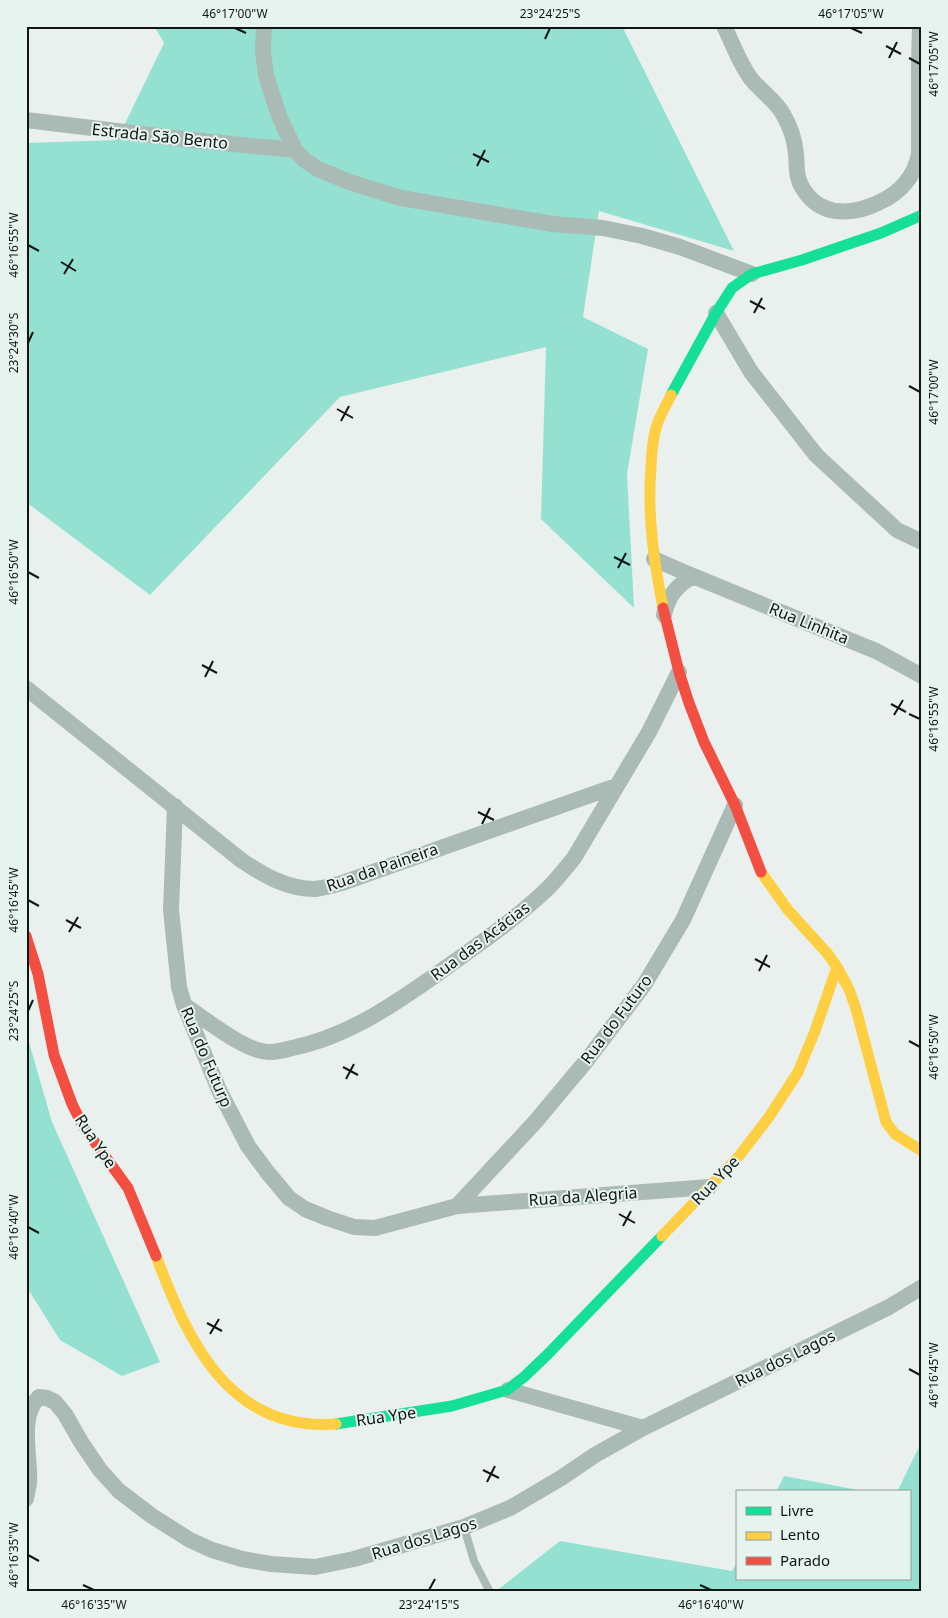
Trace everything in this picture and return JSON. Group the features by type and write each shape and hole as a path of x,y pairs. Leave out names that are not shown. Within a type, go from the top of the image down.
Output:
{"street":[{"path":"264,26 263,52 266,75 279,116 295,150 318,169 349,182 401,198 553,224 603,228 642,236 680,247 752,274"},
{"path":"742,26 727,32 752,80 783,114 793,138 798,178 802,188 816,204 833,212 849,212 873,206 889,198 912,176 919,154 920,26"},
{"name":"Estrada São Bento","path":"26,120 191,140 295,150"},
{"path":"922,215 881,233 802,260 752,274 732,288 716,313 660,416 652,445 650,476 650,514 654,559 664,615 679,672 704,742 734,805 763,876 788,910 837,966 849,989 856,1008 886,1122 895,1134 922,1151"},
{"path":"716,313 751,372 816,455 897,530 922,542"},
{"name":"Rua Linhita","path":"654,559 876,651 922,676"},
{"path":"664,615 669,598 674,590 693,576"},
{"name":"Rua das Acácias","path":"184,1005 237,1041 268,1052 298,1047 333,1037 372,1016 427,981 495,933 544,892 574,858 649,732 679,672"},
{"name":"Rua da Paineira","path":"26,688 240,860 272,879 294,888 317,889 342,882 616,786"},
{"name":"Rua do Futuro","path":"456,1206 536,1121 587,1060 644,985 683,920 734,805"},
{"name":"Rua do Futurp","path":"175,806 170,910 179,987 184,1005 219,1090 248,1146 289,1198 305,1209 327,1218 354,1227 375,1228"},
{"name":"Rua Ype","path":"26,936 37,970 55,1060 73,1107 90,1136 125,1184 139,1213 171,1296 194,1344 211,1368 241,1398 263,1411 287,1420 309,1424 340,1423 440,1408 474,1402 508,1390 547,1356 739,1156 798,1072 815,1031 837,966"},
{"name":"Rua da Alegria","path":"375,1228 456,1206 709,1187"},
{"name":"Rua dos Lagos","path":"26,1499 29,1484 28,1422 33,1403 39,1398 46,1398 54,1402 65,1414 80,1442 100,1470 119,1491 152,1516 190,1540 242,1560 271,1564 315,1567 354,1559 464,1527 510,1508 595,1455 644,1428 889,1307 922,1287"},
{"path":"508,1390 644,1428"}],"lane":[{"path":"464,1527 474,1561 490,1592"}],"green space":[{"path":"154,26 622,26 734,251 599,211 583,317 648,349 627,474 634,608 541,519 546,347 340,397 150,595 26,502 26,143 117,140 164,43"},
{"path":"26,1032 52,1122 160,1362 122,1376 60,1340 26,1286"},
{"path":"922,1441 922,1592 495,1592 560,1541 732,1571 736,1564 736,1580 910,1580 910,1490 898,1490"},
{"path":"784,1476 858,1490 777,1490"}],"traffic: fast":[{"path":"671,395 716,313 732,288 752,274 802,260 881,233 922,215"},
{"path":"336,1424 452,1406 507,1390 547,1355 662,1236"}],"traffic: slow":[{"path":"663,608 652,538 650,485 652,454 658,421 671,395"},
{"path":"761,872 788,910 827,953 837,967 849,989 856,1009 886,1122 895,1134 922,1151"},
{"path":"662,1236 739,1156 769,1117 798,1072 815,1031 837,967"},
{"path":"156,1256 183,1319 199,1349 218,1375 240,1397 267,1413 299,1423 336,1424"}],"traffic: jam":[{"path":"663,608 689,703 704,742 735,805 761,872"},
{"path":"26,936 38,974 54,1055 72,1104 83,1126 128,1188 156,1256"}]}
